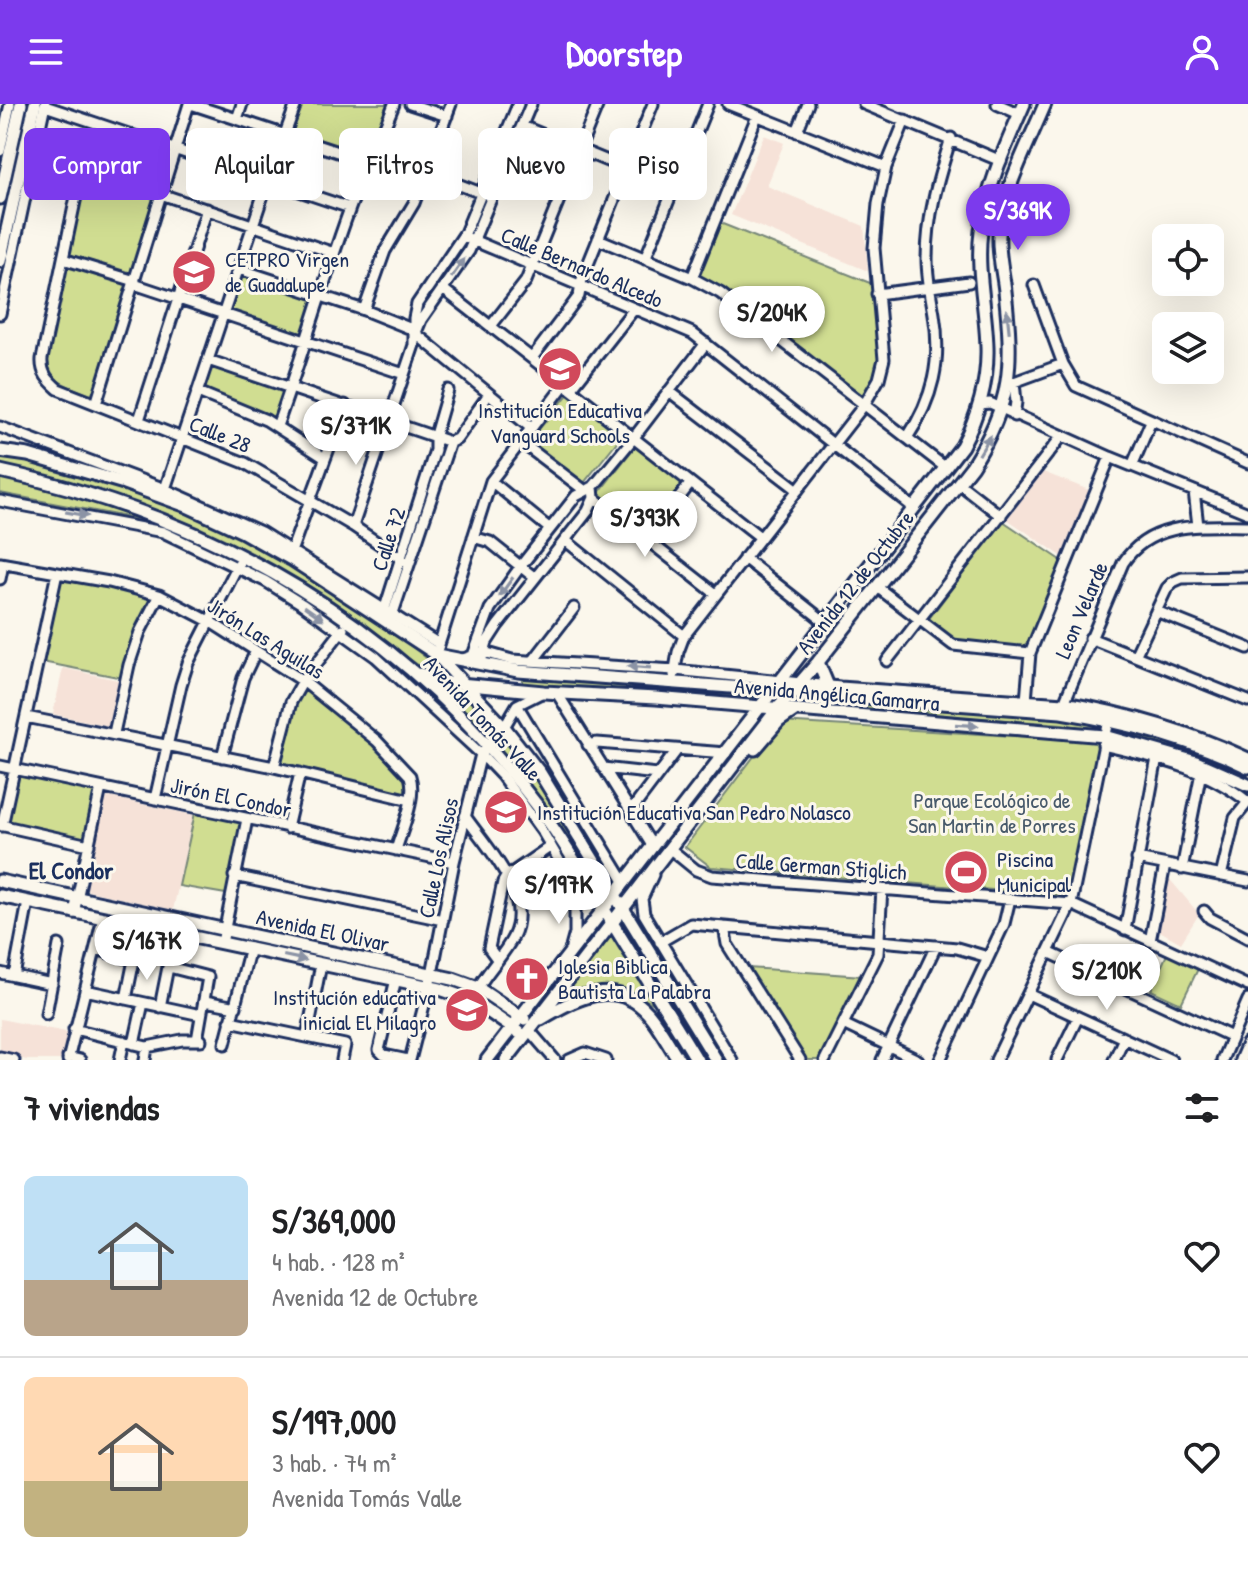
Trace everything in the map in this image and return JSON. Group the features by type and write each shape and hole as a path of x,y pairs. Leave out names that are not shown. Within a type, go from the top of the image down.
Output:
{"main road":[{"path":"0,198 21,104"},
{"name":"Avenida 12 de Octubre","path":"506,1060 778,708 818,662 972,466 996,427 1011,347 999,238 1003,208 1045,104"},
{"path":"0,261 41,105"},
{"name":"Avenida 12 de Octubre","path":"487,1060 946,468 972,427 984,383 987,346 979,258 981,230 1001,161 1022,109"},
{"name":"Avenida Tomás Valle","path":"0,451 28,455 112,479 215,519 291,559 438,649 464,684 504,727 556,797 716,1060"},
{"name":"Avenida Tomás Valle","path":"0,471 117,501 243,555 279,575 345,627 416,673 537,805 697,1060"},
{"name":"Avenida Angélica Gamarra","path":"438,649 512,664 674,676 772,692 1062,707 1163,725 1248,759"},
{"path":"818,662 828,686"},
{"name":"Avenida Angélica Gamarra","path":"416,673 449,683 778,708 1104,740 1230,782 1248,785"},
{"name":"Avenida Angélica Gamarra","path":"1062,707 1199,746 1248,767"},
{"path":"689,823 705,814 779,721 795,710"},
{"name":"Avenida El Olivar","path":"0,881 432,974 478,988 521,1016 528,1030"},
{"name":"Avenida El Olivar","path":"0,896 429,987 472,1000 512,1028 528,1030"},
{"path":"570,954 580,963"},
{"path":"528,1030 581,996 593,994 629,998 643,1008 676,1055 686,1041 700,1033"},
{"path":"1241,1060 1248,1044"}],"street":[{"path":"0,148 10,104"},
{"path":"170,163 190,104 266,128"},
{"path":"237,119 242,104"},
{"path":"287,128 296,104"},
{"path":"385,128 394,104"},
{"path":"410,104 447,116"},
{"path":"442,128 451,104"},
{"path":"508,128 518,104"},
{"path":"353,526 421,320 474,241 531,104"},
{"path":"589,128 598,104"},
{"path":"643,128 653,104"},
{"path":"645,259 708,104"},
{"path":"728,104 886,167"},
{"path":"797,132 808,104"},
{"path":"864,104 1001,161"},
{"path":"997,104 1022,109"},
{"path":"38,128 41,105 186,154"},
{"path":"692,278 757,116"},
{"path":"674,676 684,636 864,405 879,379 884,359 874,248 878,204 886,167 905,120"},
{"path":"522,126 527,128"},
{"path":"907,438 930,398 937,366 936,327 929,287 928,234 930,205 951,138"},
{"path":"170,196 334,253"},
{"path":"323,199 350,208"},
{"path":"0,314 24,200"},
{"path":"75,200 63,259 404,374"},
{"path":"96,404 159,200"},
{"path":"165,489 261,200"},
{"path":"277,426 353,200"},
{"path":"364,310 385,251 415,200"},
{"path":"416,333 414,318 417,304 463,236 478,200"},
{"path":"491,326 526,281 560,200"},
{"path":"532,358 579,296 614,200"},
{"path":"139,420 207,209"},
{"name":"Calle Bernardo Alcedo","path":"463,236 692,333 914,508"},
{"path":"598,239 692,278 729,299 946,468"},
{"name":"Calle 28","path":"63,259 42,359 43,373 58,389 245,463 406,561"},
{"path":"239,269 364,310 416,333 531,428"},
{"path":"877,294 969,282"},
{"path":"1034,285 1063,364 1076,386 1248,463"},
{"path":"443,289 632,440 760,537"},
{"path":"438,649 491,481 531,428 634,309"},
{"path":"474,658 588,511 590,492 706,343"},
{"path":"208,360 450,442"},
{"path":"1010,362 1016,402 1014,416"},
{"path":"1014,382 1063,364"},
{"name":"Calle 72","path":"406,561 448,390"},
{"path":"669,391 798,490"},
{"path":"198,392 277,426 325,458"},
{"path":"389,611 450,442 457,439 489,394"},
{"path":"980,404 990,403 1110,457 1248,513"},
{"path":"292,549 345,405"},
{"path":"1132,466 1151,421"},
{"name":"Avenida Tomás Valle","path":"0,427 213,508 292,549 389,611 438,649"},
{"path":"887,661 1062,436"},
{"path":"521,442 590,492 716,594"},
{"path":"435,450 445,455"},
{"path":"1026,701 1030,653 1110,457"},
{"path":"491,481 550,529"},
{"path":"647,539 690,484"},
{"path":"965,488 1001,516"},
{"path":"1194,491 1198,526"},
{"path":"474,658 488,613 520,567 576,496 590,492"},
{"name":"Avenida Tomás Valle","path":"0,501 163,532 238,567 345,627 484,750 522,802 570,879 575,901 575,933 570,954"},
{"name":"Leon Velarde","path":"1062,707 1123,563 1134,548 1154,534 1198,526 1248,526"},
{"path":"473,537 490,542 535,578"},
{"path":"565,540 684,636"},
{"path":"155,799 188,663 243,555"},
{"path":"744,558 825,622"},
{"path":"0,579 2,564"},
{"name":"Jirón Las Aguilas","path":"2,564 120,584 159,595 209,621 340,708 405,769 413,784 410,800"},
{"path":"57,573 1,826 89,845"},
{"path":"1135,656 1167,588 1173,582 1182,578 1248,577"},
{"path":"877,587 957,646 1030,653"},
{"path":"114,733 129,665 140,632 159,595"},
{"path":"533,661 574,608"},
{"path":"1156,611 1248,648"},
{"path":"488,613 500,622"},
{"path":"274,767 289,708 303,681 345,627"},
{"path":"1090,638 1248,701"},
{"path":"222,757 243,678 256,651"},
{"name":"Avenida Angélica Gamarra","path":"512,664 533,661 674,676 781,681 1026,701 1062,707"},
{"path":"625,883 517,705 550,692 653,847"},
{"name":"Calle Los Alisos","path":"409,1060 432,974 465,816 484,750 504,727 517,705"},
{"path":"26,717 168,744 410,800 396,850"},
{"path":"996,1060 1071,904 1109,720"},
{"name":"Avenida Angélica Gamarra","path":"1104,740 1202,771"},
{"path":"588,745 597,743 726,753"},
{"path":"631,811 677,750"},
{"path":"1125,930 1157,758"},
{"name":"Jirón El Condor","path":"0,766 454,862"},
{"path":"603,768 657,774"},
{"path":"1182,869 1202,771"},
{"path":"287,828 300,773"},
{"name":"Avenida Angélica Gamarra","path":"1230,782 1248,802"},
{"path":"74,913 101,788"},
{"path":"1221,876 1235,818 1248,802"},
{"path":"465,816 506,877 517,899 519,916 514,936 478,988"},
{"path":"222,943 247,819"},
{"path":"497,959 489,948 506,877 551,846"},
{"name":"Calle German Stiglich","path":"669,848 696,870 712,876 1071,904 1248,986"},
{"path":"1137,859 1248,881"},
{"path":"658,864 641,904 644,914 732,1060"},
{"path":"1150,941 1165,865"},
{"path":"234,876 443,920"},
{"path":"825,1060 878,954 882,889"},
{"path":"940,1060 1004,924 1010,899"},
{"path":"14,976 28,902"},
{"path":"1204,911 1210,918 1248,938"},
{"path":"80,1060 68,1059 103,918"},
{"path":"660,942 686,925 957,948 988,957"},
{"path":"724,927 727,944 800,1060"},
{"path":"160,1007 175,932"},
{"path":"46,1014 59,945"},
{"path":"882,1060 936,946"},
{"path":"225,1044 250,948"},
{"path":"96,949 134,960 126,999"},
{"path":"1048,952 1232,1037"},
{"path":"307,1037 321,964"},
{"path":"74,1029 147,1047 199,1040 208,977 169,967"},
{"path":"0,973 52,984"},
{"path":"396,979 379,1050 409,1060"},
{"path":"85,990 201,1015"},
{"path":"1028,994 1170,1060"},
{"path":"1222,1060 1248,1000"},
{"path":"205,1001 236,1007"},
{"path":"120,1060 143,1003"},
{"path":"1057,1060 1078,1017"},
{"path":"230,1021 345,1045 342,1060"},
{"path":"843,1024 918,1060"},
{"path":"528,1030 555,1060"},
{"path":"1114,1060 1124,1038"},
{"path":"145,1060 147,1047"},
{"path":"569,1060 585,1053 606,1060"},
{"path":"0,1057 14,1060"}],"shaded area":[{"path":"764,135 784,143 767,186 864,226 868,271 731,215"},
{"path":"1043,472 1089,490 1063,557 1007,519"},
{"path":"63,668 122,681 113,724 109,726 53,714"},
{"path":"109,797 194,815 173,910 88,891 86,887 105,799"},
{"path":"1167,876 1199,914 1181,943 1158,930"},
{"path":"0,1019 71,1033 65,1060 28,1060 0,1055"}],"green space":[{"path":"301,104 393,104 383,128 339,128 339,148 323,142 323,128 292,128"},
{"path":"78,200 157,200 95,393 92,395 68,386 55,378 46,366 44,357"},
{"path":"720,223 875,285 882,363 866,401 735,298 698,276"},
{"path":"240,273 317,297 303,339 226,312"},
{"path":"209,362 287,388 276,420 200,390"},
{"path":"570,392 623,434 583,484 529,441"},
{"path":"637,444 685,483 646,532 598,494"},
{"path":"0,456 112,484 201,519 328,588 368,614 444,672 432,675 309,590 232,544 176,518 119,498 0,466"},
{"path":"0,477 72,495 153,522 0,493"},
{"path":"1003,521 1067,564 1031,651 959,644 928,620"},
{"path":"60,578 153,596 123,678 42,662"},
{"path":"523,676 754,693 753,702 523,685"},
{"path":"306,686 406,774 408,795 281,767 294,703"},
{"path":"437,688 465,691 497,726 485,736"},
{"path":"799,696 1060,717 1104,727 1099,731 1063,724 800,706"},
{"path":"756,721 762,723 629,894 624,889"},
{"name":"Parque Ecológico de San Martin de Porres","path":"780,722 1099,741 1067,896 711,867 685,847"},
{"path":"1116,725 1172,740 1248,772 1248,782 1114,734"},
{"path":"504,737 508,738 556,802 610,897 604,900 495,748 495,744"},
{"path":"15,770 101,788 89,845 2,826"},
{"path":"195,813 242,822 226,894 179,886"},
{"path":"624,918 691,1029 687,1032 620,925"},
{"path":"612,932 660,1006 621,990 582,988 551,1007"},
{"path":"1167,954 1198,969 1181,1004 1151,990"},
{"path":"748,968 862,976 821,1060 805,1060"}],"place":[{"name":"CETPRO Virgen de Guadalupe","path":"194,272"},
{"name":"Institución Educativa Vanguard Schools","path":"560,369"},
{"name":"Institución Educativa San Pedro Nolasco","path":"506,812"},
{"name":"Piscina Municipal","path":"966,872"},
{"name":"Iglesia Biblica Bautista La Palabra","path":"527,979"},
{"name":"Institución educativa inicial El Milagro","path":"467,1010"}],"district":[{"name":"El Condor","path":"71,870"}]}
